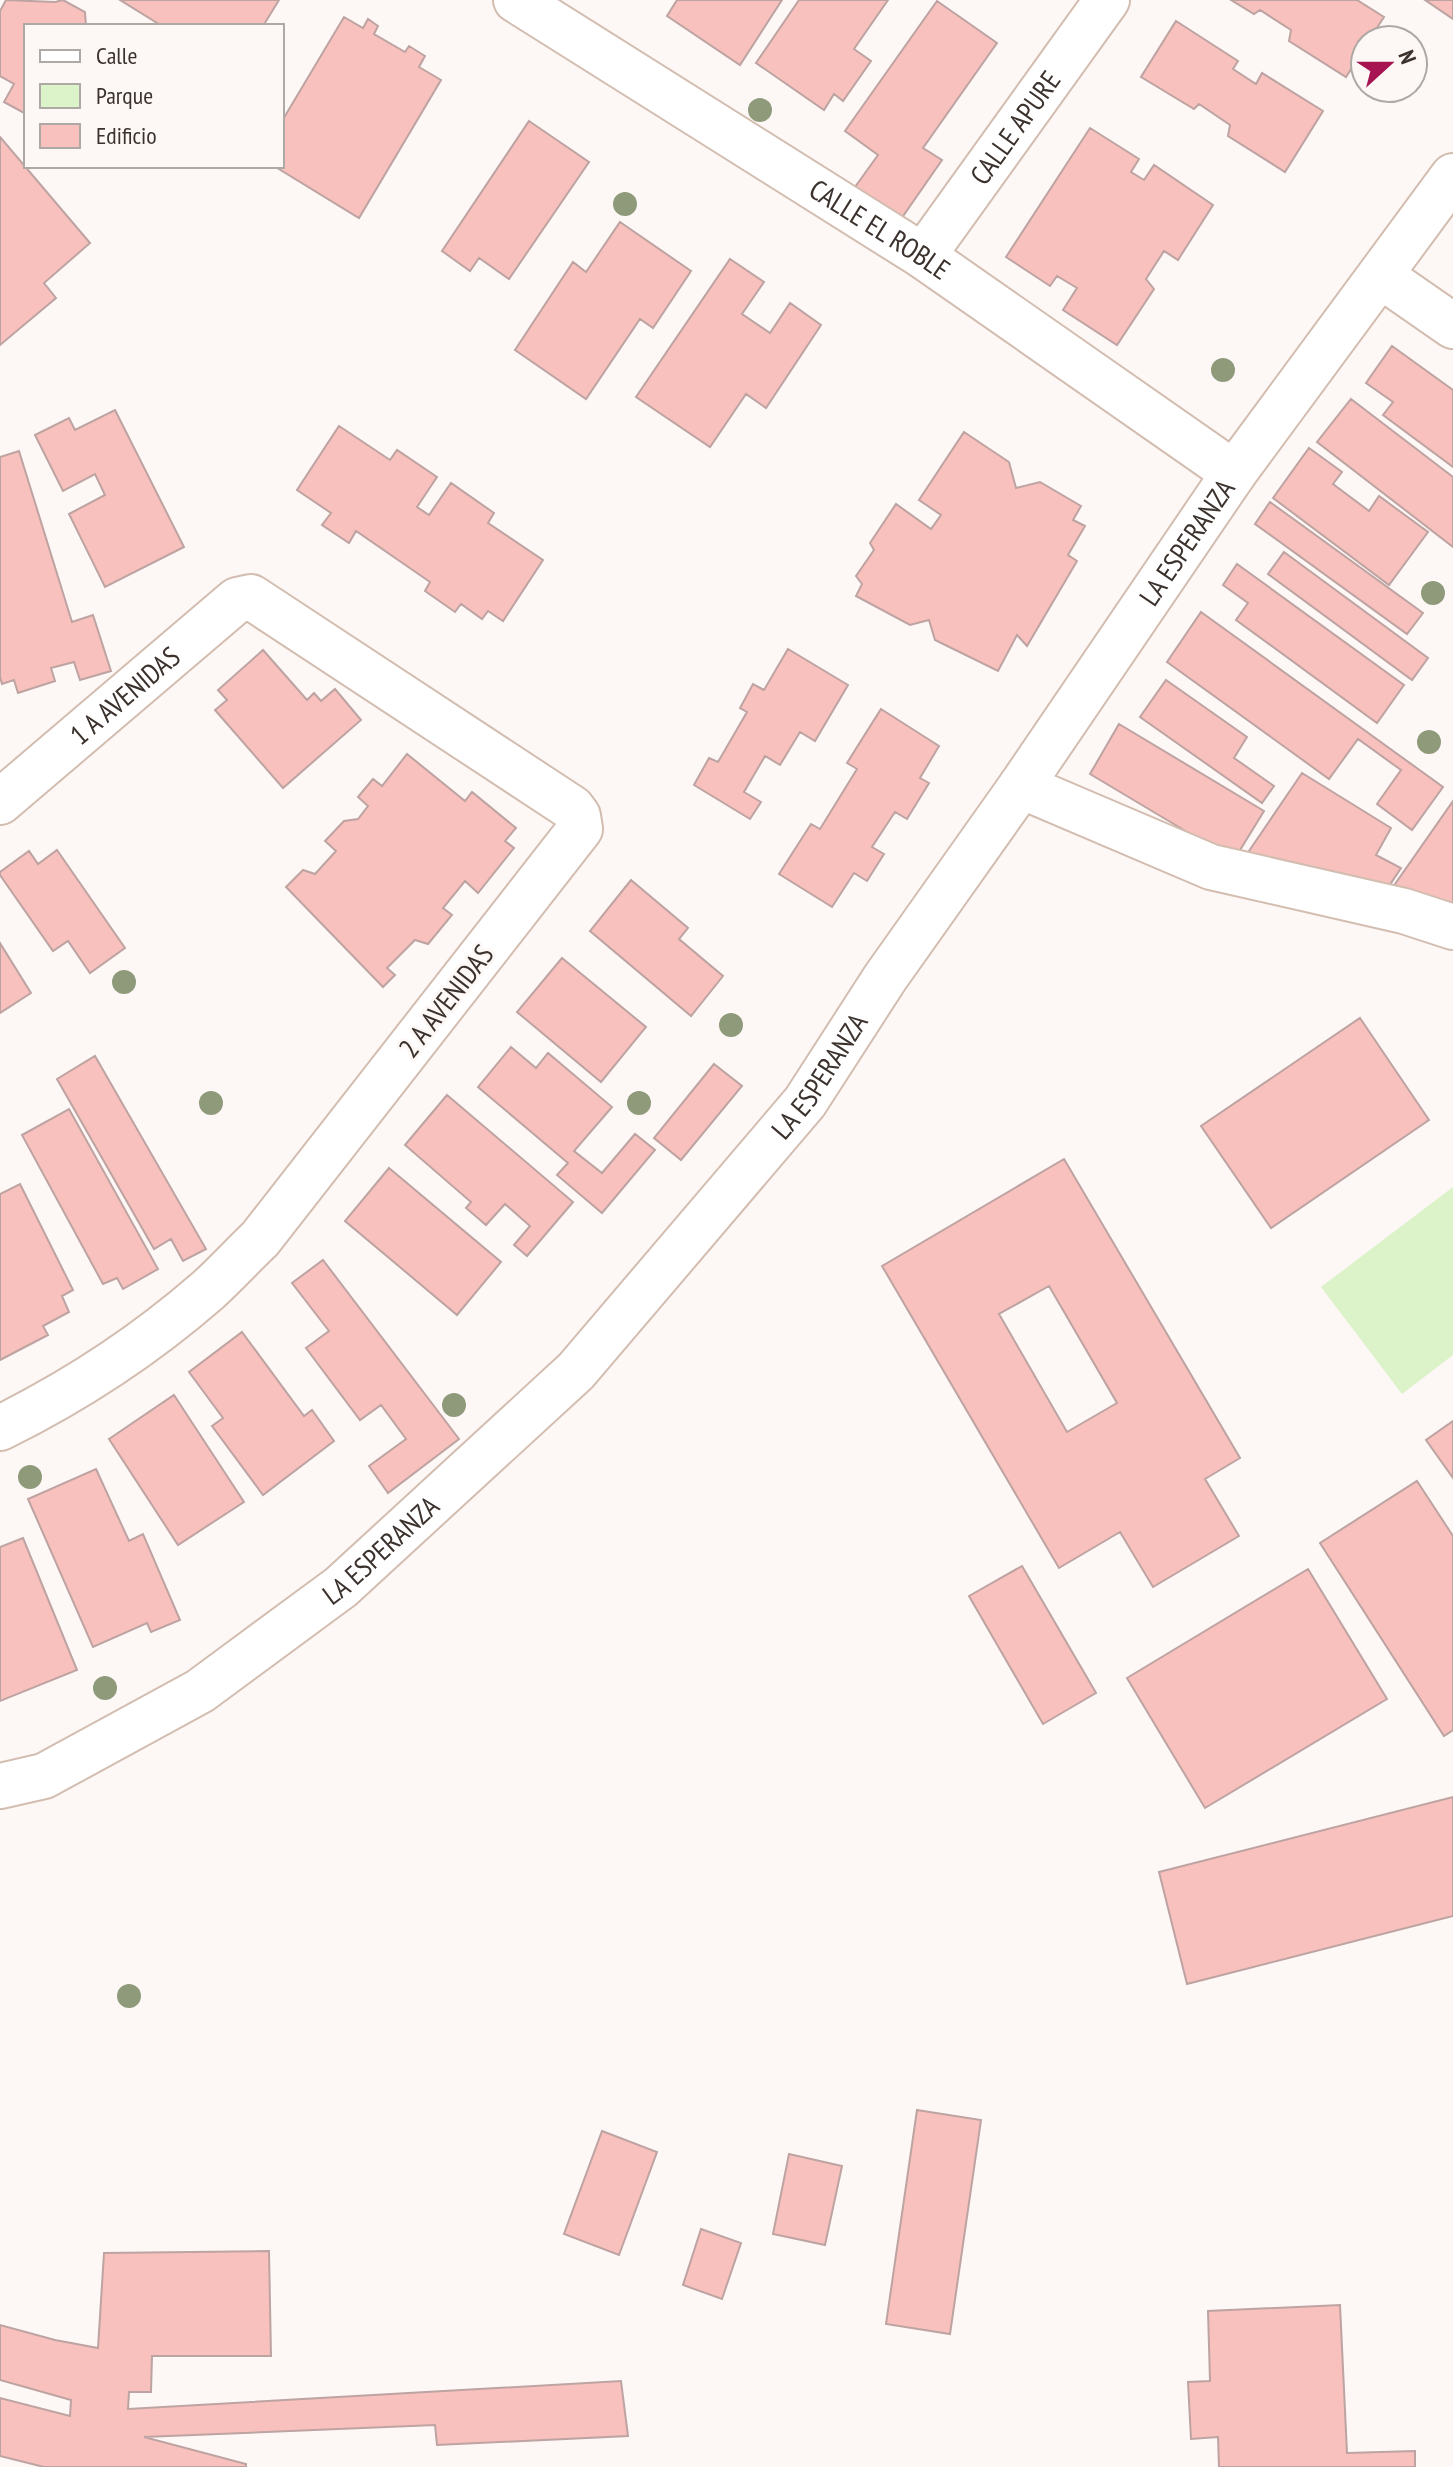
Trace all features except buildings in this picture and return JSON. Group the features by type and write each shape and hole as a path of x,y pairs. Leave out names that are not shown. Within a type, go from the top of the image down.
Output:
{"street":[{"name":"CALLE EL ROBLE","path":"516,0 923,256 1234,473"},
{"name":"CALLE APURE","path":"923,256 1107,0"},
{"name":"LA ESPERANZA","path":"0,1786 44,1776 200,1691 341,1587 576,1371 805,1102 885,978 1021,786 1234,473 1453,176"},
{"path":"1381,276 1453,326"},
{"name":"1 A AVENIDAS","path":"0,802 237,600 251,597"},
{"name":"2 A AVENIDAS","path":"0,1428 35,1411 130,1350 207,1291 260,1239 580,829 578,816 572,808 251,597"},
{"path":"1021,786 1211,867 1404,911 1453,927"}],"green space":[{"path":"1453,1187 1453,1355 1402,1394 1321,1287"}]}
